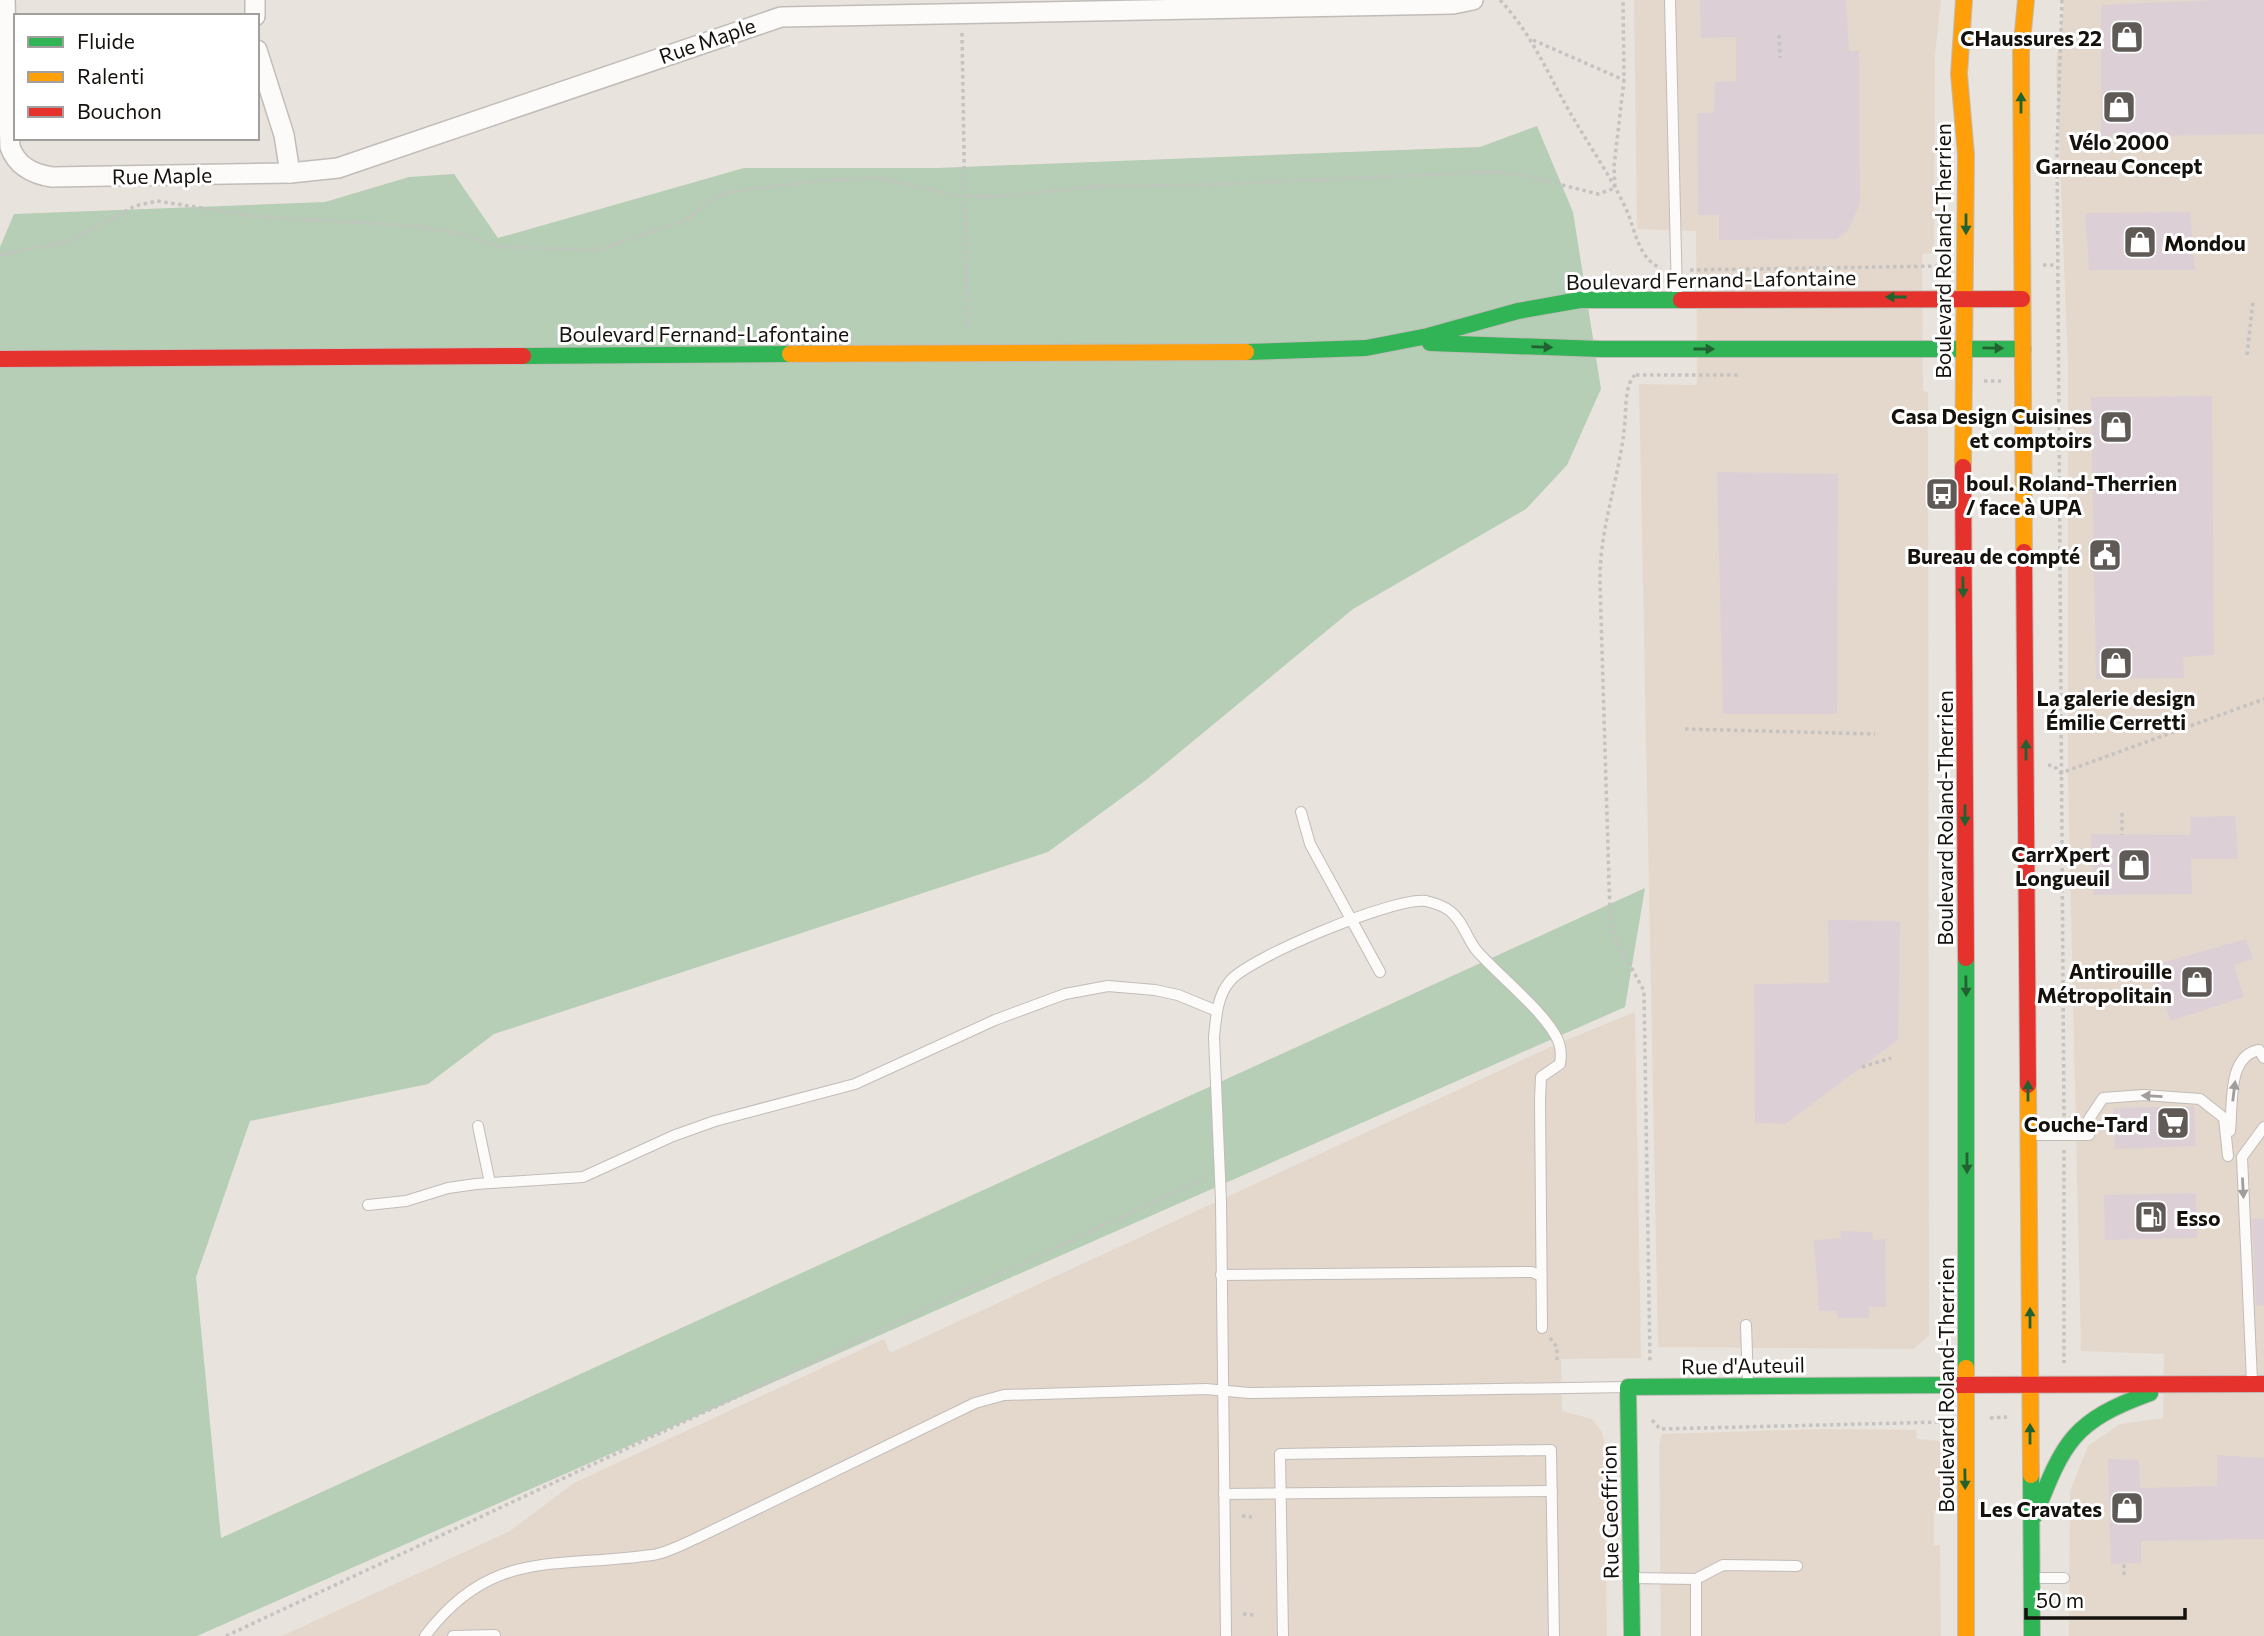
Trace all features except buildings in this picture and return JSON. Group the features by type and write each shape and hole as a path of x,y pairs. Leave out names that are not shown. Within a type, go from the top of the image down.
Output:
{"street":[{"name":"Rue Maple","path":"5,0 4,109 8,139 12,154 23,166 38,175 323,171 768,19 1224,4 1453,5 1473,0"},
{"name":"Boulevard Roland-Therrien","path":"1964,0 1959,74 1966,155 1962,348 1967,1060 1964,1420 1966,1636"},
{"path":"2026,0 2021,52 2032,1636"},
{"path":"259,56 284,135 290,173"},
{"name":"Boulevard Fernand-Lafontaine","path":"1407,343 1529,307 1580,300 2022,299"},
{"name":"Boulevard Fernand-Lafontaine","path":"0,359 1335,351 1407,343 1600,349 2023,349"},
{"name":"Rue d'Auteuil","path":"1628,1387 2258,1384"},
{"path":"2030,1526 2063,1448 2085,1422 2102,1410 2174,1385"},
{"name":"Rue Geoffrion","path":"1628,1387 1632,1636"}],"lane":[{"path":"1670,0 1676,298"},
{"path":"1301,812 1310,844 1380,972"},
{"path":"1226,1636 1220,1172 1214,1037 1217,1011 1224,990 1237,974 1351,918 1415,900 1427,901 1451,912 1476,949 1535,1011 1559,1043 1560,1064 1541,1077 1542,1328"},
{"path":"368,1205 406,1201 448,1188 583,1177 673,1136 715,1121 855,1084 995,1020 1065,994 1108,986 1154,990 1178,995 1217,1011"},
{"path":"2028,1136 2089,1135 2089,1119 2103,1098 2144,1095 2200,1099 2224,1118 2228,1156 2238,1062 2247,1052 2259,1050 2264,1058"},
{"path":"478,1126 490,1183"},
{"path":"2258,1384 2242,1157 2264,1127"},
{"path":"1221,1275 1532,1272 1541,1276"},
{"path":"1746,1325 1748,1386"},
{"name":"Rue d'Auteuil","path":"425,1636 437,1620 485,1580 521,1566 654,1555 697,1538 975,1403 1004,1395 1223,1390 1249,1393 1628,1387"},
{"path":"1283,1636 1280,1454 1551,1450 1553,1636"},
{"path":"1224,1494 1552,1490"},
{"path":"1631,1578 1696,1579 1723,1565 1797,1566"},
{"path":"2031,1578 2064,1578"},
{"path":"1696,1579 1696,1636"},
{"path":"453,1636 495,1635"}],"path":[{"path":"1500,0 1532,39 1568,110 1615,188 1649,260 1662,268"},
{"path":"1615,188 1616,147 1624,80 1623,0"},
{"path":"2062,0 2057,147 2057,265 2064,1116"},
{"path":"964,13 967,331"},
{"path":"1779,35 1780,58"},
{"path":"1532,39 1624,80"},
{"path":"0,255 68,241 135,206 157,201 253,216 415,226 458,233 500,247 584,251 598,250 685,220 719,196 744,188 880,178 964,196 1019,195 1101,186 1201,186 1495,172 1523,175 1598,194 1615,188"},
{"path":"1644,266 1649,260"},
{"path":"2044,265 2057,265"},
{"name":"Boulevard Roland-Therrien","path":"1932,266 1933,274"},
{"name":"Boulevard Fernand-Lafontaine","path":"1700,270 1939,266"},
{"path":"2247,355 2253,301"},
{"path":"1650,1361 1644,991 1615,937 1610,915 1600,554 1619,474 1629,386 1635,375 1701,375"},
{"path":"2061,773 2264,699"},
{"path":"1685,729 1875,734"},
{"path":"2048,765 2054,766 2061,773"},
{"path":"2122,813 2122,835"},
{"path":"1862,1067 1891,1058"},
{"path":"2064,1152 2064,1356"},
{"path":"226,1636 1220,1172"},
{"path":"1557,1347 1557,1362"},
{"path":"1660,1429 1964,1420 2030,1415"},
{"path":"1242,1516 1252,1517"},
{"path":"2124,1564 2124,1575"},
{"path":"1243,1614 1254,1615"}],"shaded area":[{"path":"1634,0 1941,0 1935,55 1934,253 1922,254 1923,391 1928,392 1929,1335 1914,1349 1658,1347 1639,384 1697,385 1696,231 1637,229"},
{"path":"2064,0 2264,0 2264,1636 2069,1636 2070,1491 2088,1446 2120,1424 2163,1418 2164,1354 2081,1351 2068,779 2068,364 2056,65"},
{"path":"1635,1012 1641,1358 1561,1359 1562,1411 1592,1419 1602,1432 1604,1442 1607,1636 282,1636 510,1531 574,1483 884,1339 890,1353 1559,1043"},
{"path":"1824,1429 1916,1430 1917,1439 1940,1441 1940,1511 1934,1511 1934,1545 1940,1545 1941,1636 1661,1636 1659,1445 1662,1434"}],"green space":[{"path":"1537,126 1573,212 1601,389 1567,465 1526,509 1353,609 1146,780 1048,852 494,1034 428,1084 250,1121 196,1277 221,1538 1645,888 1625,1007 197,1636 0,1636 0,247 14,214 325,202 409,177 454,174 498,238 744,168 937,168 1480,147"}],"traffic: fast":[{"path":"1246,352 1366,348 1428,336 1518,311 1580,300 1681,300"},
{"path":"1430,343 1600,349 2023,349"},
{"path":"523,356 790,354"},
{"path":"1966,958 1966,1368"},
{"path":"1632,1636 1628,1387 1953,1385"},
{"path":"2035,1515 2054,1469 2074,1437 2104,1413 2150,1393"},
{"path":"2031,1475 2032,1636"}],"traffic: slow":[{"path":"1963,467 1966,155 1959,74 1964,0"},
{"path":"2024,552 2021,52 2026,0"},
{"path":"790,354 1246,352"},
{"path":"2028,1085 2031,1475"},
{"path":"1966,1368 1966,1636"}],"traffic: jam":[{"path":"1681,300 2022,299"},
{"path":"0,359 523,356"},
{"path":"1963,467 1966,958"},
{"path":"2024,552 2028,1085"},
{"path":"1953,1385 2264,1384"}],"place":[{"name":"CHaussures 22","path":"2127,37"},
{"name":"Vélo 2000 Garneau Concept","path":"2119,107"},
{"name":"Mondou","path":"2140,242"},
{"name":"Casa Design Cuisines et comptoirs","path":"2116,427"},
{"name":"boul. Roland-Therrien / face à UPA","path":"1942,494"},
{"name":"Bureau de compté","path":"2105,555"},
{"name":"La galerie design Émilie Cerretti","path":"2116,663"},
{"name":"CarrXpert Longueuil","path":"2134,865"},
{"name":"Antirouille Métropolitain","path":"2197,982"},
{"name":"Couche-Tard","path":"2173,1123"},
{"name":"Esso","path":"2151,1217"},
{"name":"Les Cravates","path":"2127,1508"}]}
